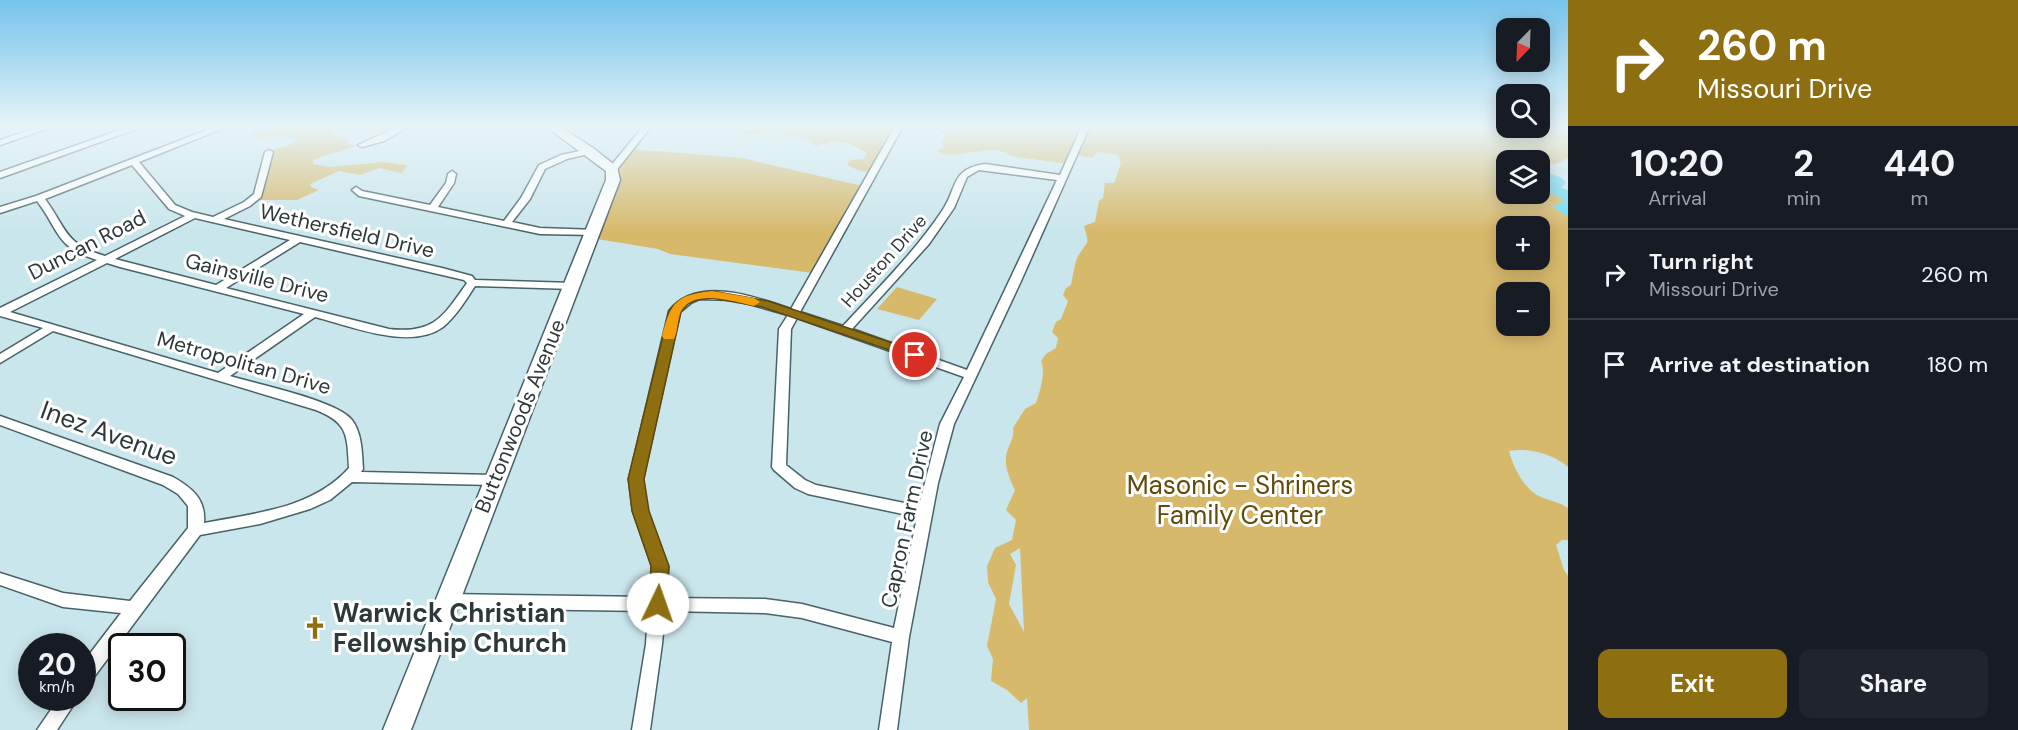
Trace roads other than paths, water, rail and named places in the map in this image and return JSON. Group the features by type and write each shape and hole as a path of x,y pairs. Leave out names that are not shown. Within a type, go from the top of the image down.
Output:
{"street":[{"path":"0,175 38,162"},
{"path":"0,210 39,198 134,162"},
{"name":"Wethersfield Drive","path":"134,162 172,207 194,215 462,276 471,280 472,283 573,286"},
{"path":"216,219 247,204 258,195 266,162"},
{"path":"506,224 525,199 542,167 553,162"},
{"path":"602,162 612,170 619,162"},
{"path":"879,162 785,329 782,347 779,467 800,484 813,490 925,513"},
{"name":"Capron Farm Drive","path":"888,730 901,638 925,513 947,424 1070,162"},
{"name":"Houston Drive","path":"845,330 926,242 949,208 963,175 985,167 1063,178"},
{"name":"Buttonwoods Avenue","path":"397,730 594,232 613,180 612,170"},
{"path":"432,209 450,183 452,174"},
{"path":"356,190 359,193 540,231 594,232"},
{"name":"Gainsville Drive","path":"39,198 47,207 60,232 80,251 106,260 395,333 420,333 432,330 446,320 472,283"},
{"name":"Duncan Road","path":"1,312 194,215"},
{"path":"218,288 299,238"},
{"path":"642,730 658,604 660,566 640,511 636,479 675,311 683,302 694,297 712,295 764,304 971,375"},
{"name":"Metropolitan Drive","path":"1,312 337,413 347,420 351,429 356,469 351,477"},
{"path":"220,377 313,313"},
{"path":"0,358 51,328"},
{"name":"Inez Avenue","path":"0,420 168,481 186,491 195,501 198,517 195,530"},
{"path":"96,660 195,530 294,510 335,490 351,477 494,480"},
{"path":"0,579 63,600 134,608"},
{"path":"447,601 765,606 802,611 901,638"},
{"path":"46,730 60,711"}],"water":[{"path":"1550,173 1562,178 1566,183 1561,188 1568,190 1568,217 1553,207 1565,200 1550,192"}],"place":[{"name":"Warwick Christian Fellowship Church","path":"315,628"}],"park label":[{"name":"Masonic - Shriners Family Center","path":"1240,500"}]}
